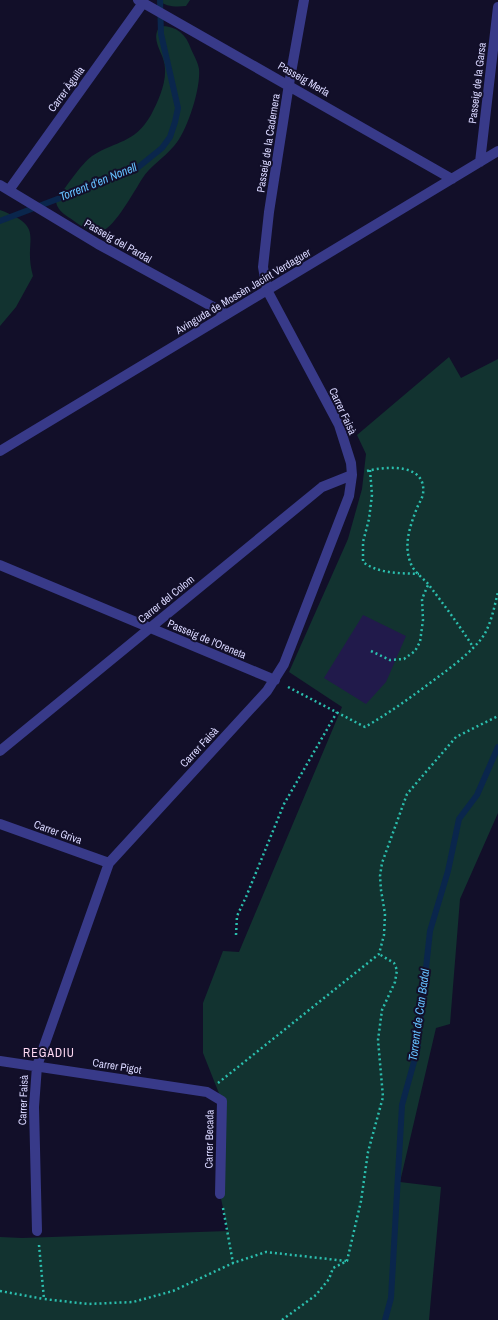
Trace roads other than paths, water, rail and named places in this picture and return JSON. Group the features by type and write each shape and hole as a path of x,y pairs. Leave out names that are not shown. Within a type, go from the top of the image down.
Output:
{"street":[{"name":"Passeig de la Cadernera","path":"267,290 263,267 269,212 304,0"},
{"name":"Passeig Merla","path":"140,1 289,84 452,179"},
{"name":"Carrer Àguila","path":"5,188 140,1"},
{"name":"Passeig de la Garsa","path":"480,162 498,7"},
{"name":"Avinguda de Mossèn Jacint Verdaguer","path":"0,451 498,151"},
{"name":"Passeig del Pardal","path":"5,188 98,244 226,314"},
{"name":"Carrer Faisà","path":"37,1231 34,1107 37,1066 109,863 267,691 275,680 284,664 350,496 352,474 346,444 339,425 267,290"},
{"name":"Carrer del Colom","path":"0,751 322,487 352,474"},
{"name":"Passeig de l'Oreneta","path":"0,565 275,680"},
{"name":"Carrer Griva","path":"0,824 109,863"},
{"name":"Carrer Pigot","path":"0,1061 207,1092"},
{"name":"Carrer Becada","path":"207,1092 222,1100 220,1194"}],"waterway":[{"name":"Torrent d'en Nonell","path":"0,221 136,169 162,148 170,137 178,108 161,34 160,0"},
{"name":"Torrent de Can Badal","path":"385,1320 391,1298 402,1105 417,1051 430,931 448,871 459,819 477,795 498,747"}],"district":[{"name":"REGADIU","path":"49,1053"}]}
